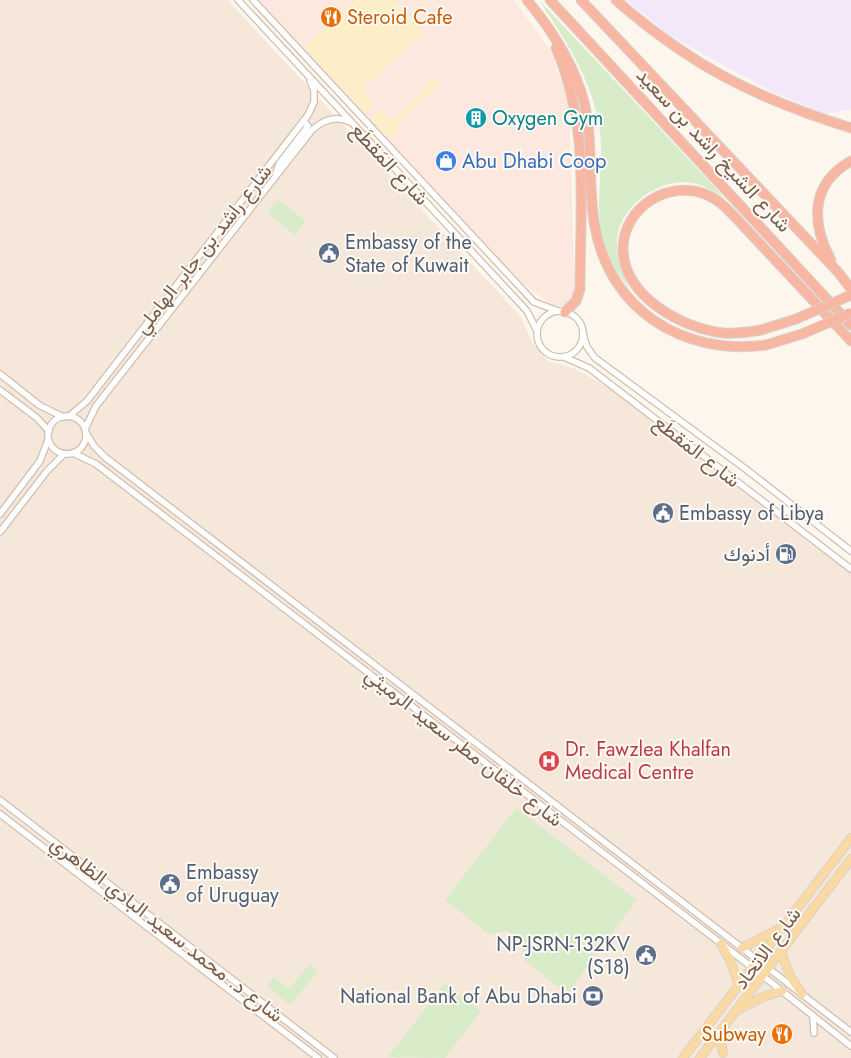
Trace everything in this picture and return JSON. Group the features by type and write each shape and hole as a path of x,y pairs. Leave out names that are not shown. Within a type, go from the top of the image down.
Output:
{"highway":[{"path":"527,0 548,27 572,70 583,100 591,147 594,225 601,255 613,280 632,303 653,320 676,333 721,346 744,348 766,345 802,334 851,313"},
{"name":"شارع الشيخ راشد بن سعيد","path":"550,0 851,324"},
{"name":"شارع الشيخ راشد بن سعيد","path":"581,0 838,272 851,289"},
{"path":"616,0 676,48 716,73 763,97 851,128"},
{"path":"548,27 570,90 580,135 580,289 576,301 562,312"},
{"path":"838,272 819,236 817,210 825,186 835,174 851,161"},
{"path":"851,295 796,319 761,330 724,333 702,329 661,310 644,295 632,280 624,262 623,247 627,230 637,212 649,200 663,193 680,190 696,191 715,199 735,217 851,341"}],"main road":[{"name":"شارع الاتحاد","path":"683,1058 851,838"},
{"name":"شارع الاتحاد","path":"700,1058 851,859"},
{"path":"742,948 766,938 785,925"},
{"path":"722,944 731,962 739,986"},
{"path":"781,952 790,976 802,994"},
{"path":"736,1011 765,996 782,991"},
{"path":"719,1032 723,1053"}],"street":[{"name":"شارع المَقطَع","path":"254,0 534,302 562,312"},
{"name":"شارع المَقطَع","path":"240,2 527,311 537,331"},
{"path":"240,2 251,2 263,14 269,17"},
{"name":"شارع راشد بن جابر الهاملي","path":"66,417 87,401 244,195 303,121 312,108 314,90 305,72"},
{"name":"شارع راشد بن جابر الهاملي","path":"85,431 96,406 320,123 336,119 355,125"},
{"path":"273,180 279,164 308,126 303,121"},
{"path":"562,312 576,318 583,334 579,346 564,356 552,356 542,348 537,331 542,319 562,312"},
{"name":"شارع المَقطَع","path":"583,334 587,347 595,358 747,470 851,551"},
{"name":"شارع المَقطَع","path":"564,356 589,368 851,568"},
{"path":"0,374 39,404 66,417 78,420 85,431 82,447 73,453 64,454 54,448 49,434 37,418 0,390"},
{"path":"0,514 40,461 54,422 66,417"},
{"name":"شارع خلفان مطر سعيد الرميثي","path":"85,431 94,446 105,456 851,1032"},
{"name":"شارع خلفان مطر سعيد الرميثي","path":"73,453 96,464 722,944 851,1046"},
{"path":"0,532 47,471 64,454"},
{"path":"208,550 214,541"},
{"name":"شارع د. محمد سعيد البادي الظاهري","path":"0,800 334,1058"},
{"name":"شارع د. محمد سعيد البادي الظاهري","path":"0,814 318,1058"},
{"path":"15,825 22,817"},
{"path":"626,872 628,866 633,864"},
{"path":"813,1016 814,1033"}],"shaded area":[{"path":"0,0 228,0 521,317 533,344 548,361 574,368 609,388 851,573 851,1058 0,1058"},
{"path":"258,0 514,0 550,50 569,102 575,295 567,305 554,307 516,278"},
{"path":"626,0 851,0 851,109 825,114 771,91 672,37"}],"green space":[{"path":"539,0 724,197 697,184 680,182 655,189 634,205 620,227 617,239 620,265 630,290 609,256 601,229 599,197 601,150 598,119 594,102 574,56"},
{"path":"278,200 306,221 295,235 267,213"},
{"path":"516,808 637,900 567,994 525,961 520,942 508,931 488,934 445,900"},
{"path":"309,964 318,971 290,1005 267,986 274,977 289,989"},
{"path":"445,983 481,1011 445,1058 388,1057"}],"sand":[{"path":"355,0 394,0 424,32 362,90 375,104 365,113 304,48"},
{"path":"434,76 441,84 397,126 400,130 393,136 387,137 370,119 380,109 392,121 423,93 420,89"}],"place":[{"name":"Steroid Cafe","path":"331,17"},
{"name":"Oxygen Gym","path":"476,118"},
{"name":"Abu Dhabi Coop","path":"446,161"},
{"name":"Embassy of the State of Kuwait","path":"329,253"},
{"name":"Embassy of Libya","path":"663,513"},
{"name":"أدنوك","path":"786,554"},
{"name":"Dr. Fawzlea Khalfan Medical Centre","path":"549,761"},
{"name":"Embassy of Uruguay","path":"170,884"},
{"name":"NP-JSRN-132KV (S18)","path":"646,955"},
{"name":"National Bank of Abu Dhabi","path":"593,996"},
{"name":"Subway","path":"782,1034"}]}
